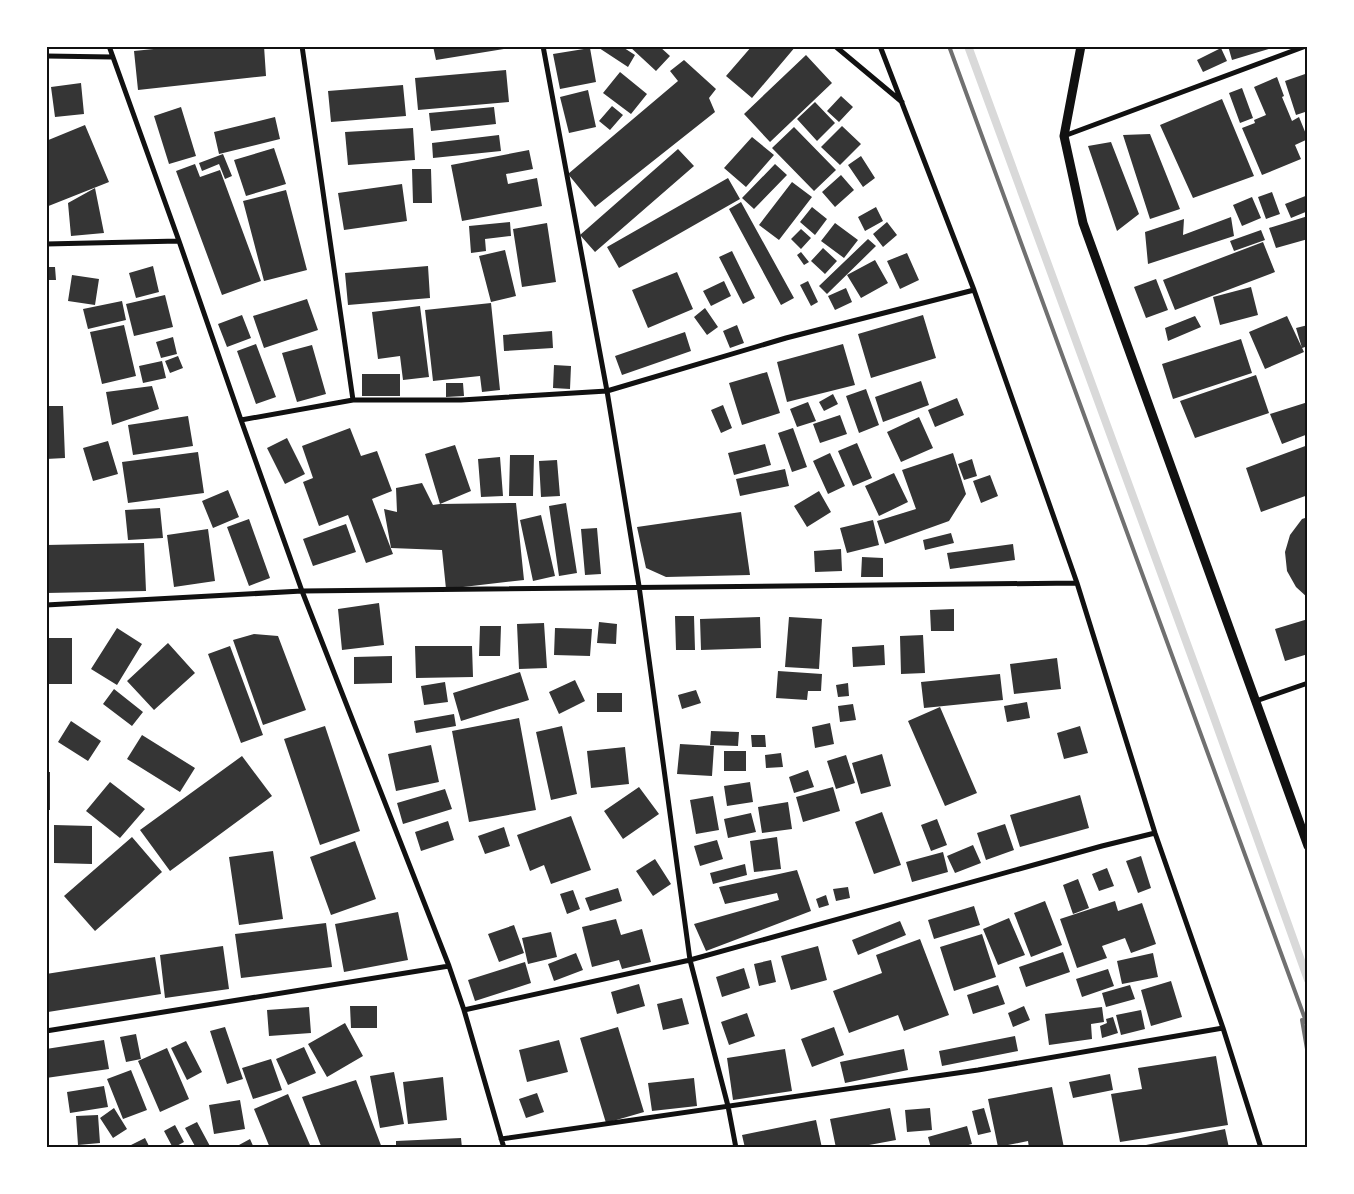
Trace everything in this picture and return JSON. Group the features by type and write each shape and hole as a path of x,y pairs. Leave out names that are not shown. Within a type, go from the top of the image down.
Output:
{"street":[{"path":"109,46 180,240 302,591 449,966 464,1010 504,1148"},
{"path":"302,46 353,400"},
{"path":"543,46 607,391 639,586 690,960 728,1106 736,1148"},
{"path":"835,46 903,103"},
{"path":"880,46 974,290 1077,582 1155,833 1223,1028 1261,1148"},
{"path":"1081,46 1064,136 1083,223 1308,846"},
{"path":"1064,136 1306,46"},
{"path":"46,56 112,57"},
{"path":"46,244 180,240"},
{"path":"241,420 353,400 461,400 607,391 786,338 974,290"},
{"path":"46,605 302,591 1077,582"},
{"path":"1256,701 1308,683"},
{"path":"464,1010 690,960 1155,833"},
{"path":"46,1031 449,966"},
{"path":"501,1139 978,1070 1223,1028"}],"building":[{"path":"183,46 264,46 266,76 138,90 134,51"},
{"path":"433,46 516,46 516,47 436,60"},
{"path":"596,46 621,46 635,55 628,67"},
{"path":"629,46 659,46 670,56 656,71"},
{"path":"752,46 796,46 752,98 726,76"},
{"path":"1228,46 1275,46 1275,47 1232,60"},
{"path":"590,48 596,82 560,89 553,54"},
{"path":"1221,48 1227,61 1203,72 1197,60"},
{"path":"806,55 832,83 770,142 744,114"},
{"path":"684,60 716,89 709,98 715,112 595,207 568,174 678,81 670,71"},
{"path":"506,70 509,102 418,110 415,78"},
{"path":"620,72 647,94 631,114 603,93"},
{"path":"1308,73 1308,111 1296,115 1285,81"},
{"path":"1277,77 1284,96 1282,97 1292,121 1299,117 1308,139 1295,145 1301,159 1262,175 1242,128 1255,123 1254,120 1266,115 1254,87"},
{"path":"81,83 84,114 55,117 51,87"},
{"path":"403,85 406,116 331,122 328,91"},
{"path":"1242,88 1253,118 1240,123 1229,93"},
{"path":"588,90 596,127 569,133 560,97"},
{"path":"841,96 853,107 839,122 827,111"},
{"path":"1222,99 1254,176 1193,198 1160,125"},
{"path":"815,102 835,123 817,141 797,119"},
{"path":"612,106 623,115 610,130 599,121"},
{"path":"181,107 196,156 169,164 154,116"},
{"path":"494,107 496,124 431,131 429,113"},
{"path":"275,117 280,139 219,154 214,132"},
{"path":"85,125 109,182 46,207 46,141"},
{"path":"842,126 861,144 840,165 821,147"},
{"path":"794,127 836,170 814,191 772,148"},
{"path":"413,128 415,160 348,165 345,132"},
{"path":"1150,134 1180,209 1150,219 1123,135"},
{"path":"499,135 501,151 433,158 432,143"},
{"path":"752,137 774,155 746,187 724,168"},
{"path":"1111,142 1139,214 1117,231 1088,146"},
{"path":"274,148 286,184 246,196 234,160"},
{"path":"678,149 694,166 595,252 580,235"},
{"path":"529,150 533,169 506,174 508,184 537,178 542,206 462,221 451,165"},
{"path":"223,154 232,176 225,179 219,164 202,171 199,163"},
{"path":"861,156 875,178 863,187 848,165"},
{"path":"195,164 200,177 220,170 261,281 222,295 176,171"},
{"path":"775,164 787,175 754,209 742,198"},
{"path":"412,169 431,169 432,203 413,203"},
{"path":"841,175 854,190 835,207 822,192"},
{"path":"728,178 740,199 619,268 607,247"},
{"path":"792,182 812,197 779,240 759,225"},
{"path":"402,184 407,221 344,230 338,193"},
{"path":"95,188 104,233 71,236 68,203"},
{"path":"286,190 307,270 264,281 243,201"},
{"path":"1272,192 1280,214 1266,219 1258,197"},
{"path":"1308,195 1308,211 1291,218 1285,204"},
{"path":"1252,197 1261,218 1242,226 1233,205"},
{"path":"741,202 794,298 781,305 729,209"},
{"path":"812,207 827,219 815,235 800,222"},
{"path":"876,207 883,221 865,231 858,217"},
{"path":"1308,216 1308,239 1276,248 1269,228"},
{"path":"1231,217 1234,236 1148,264 1145,232 1184,219 1183,235"},
{"path":"510,222 511,236 485,239 486,251 471,253 469,226"},
{"path":"887,222 897,235 883,247 873,234"},
{"path":"547,223 556,282 522,287 513,229"},
{"path":"835,223 858,240 844,258 821,241"},
{"path":"801,229 811,238 801,249 791,239"},
{"path":"1261,230 1265,240 1234,251 1230,241"},
{"path":"868,239 876,246 827,294 819,286"},
{"path":"1263,242 1275,272 1175,310 1163,280"},
{"path":"823,248 837,261 825,274 811,261"},
{"path":"505,250 516,296 491,302 479,256"},
{"path":"732,251 755,298 743,304 719,257"},
{"path":"801,252 809,262 804,265 797,255"},
{"path":"907,253 919,280 900,289 887,261"},
{"path":"875,260 888,283 861,298 847,275"},
{"path":"153,266 159,292 136,298 129,273"},
{"path":"428,266 430,298 348,305 345,273"},
{"path":"46,267 55,267 56,280 46,280"},
{"path":"677,272 693,309 648,328 632,290"},
{"path":"72,275 99,279 95,305 68,301"},
{"path":"1156,279 1168,310 1146,318 1134,287"},
{"path":"724,281 731,296 711,306 703,291"},
{"path":"808,281 818,302 811,306 800,285"},
{"path":"1251,287 1258,315 1220,325 1213,297"},
{"path":"846,288 852,302 835,310 828,296"},
{"path":"165,295 173,327 134,336 126,304"},
{"path":"307,299 318,330 264,348 253,316"},
{"path":"122,301 126,320 88,329 83,309"},
{"path":"491,303 500,390 482,392 480,376 433,381 425,310"},
{"path":"420,306 429,377 403,380 400,356 378,359 372,312"},
{"path":"705,308 718,327 707,335 694,317"},
{"path":"242,315 251,338 227,347 218,324"},
{"path":"923,315 936,358 871,378 858,334"},
{"path":"1195,316 1201,327 1168,341 1165,328"},
{"path":"1287,316 1304,352 1265,369 1249,332"},
{"path":"124,325 136,376 102,384 90,332"},
{"path":"737,325 744,343 730,348 723,331"},
{"path":"1308,325 1308,346 1302,348 1296,328"},
{"path":"552,331 553,348 504,351 503,335"},
{"path":"685,332 691,351 622,375 615,356"},
{"path":"173,337 177,354 161,358 156,342"},
{"path":"1241,339 1252,373 1173,399 1162,364"},
{"path":"256,344 276,397 256,404 237,351"},
{"path":"843,344 855,385 787,402 777,362"},
{"path":"312,345 326,394 297,402 282,353"},
{"path":"178,356 183,368 170,373 165,361"},
{"path":"162,361 166,378 143,383 139,366"},
{"path":"554,365 571,366 570,389 553,388"},
{"path":"767,372 780,413 742,425 729,383"},
{"path":"362,374 400,374 400,396 362,396"},
{"path":"1256,375 1269,413 1195,438 1180,401"},
{"path":"921,381 929,405 883,422 875,397"},
{"path":"446,383 463,383 464,396 446,397"},
{"path":"152,386 159,409 112,425 106,392"},
{"path":"866,389 879,425 859,433 846,396"},
{"path":"833,394 838,404 824,411 819,402"},
{"path":"957,398 964,415 935,427 928,410"},
{"path":"808,402 816,421 797,427 790,409"},
{"path":"1308,402 1308,434 1282,444 1270,414"},
{"path":"723,405 732,428 721,433 711,410"},
{"path":"46,406 63,406 65,458 46,459"},
{"path":"840,415 847,434 820,443 813,424"},
{"path":"188,416 193,446 133,455 128,425"},
{"path":"919,417 933,448 901,462 887,432"},
{"path":"350,428 361,456 377,451 392,491 372,499 393,554 366,563 348,515 319,526 303,482 313,478 302,446"},
{"path":"793,428 807,467 792,472 778,433"},
{"path":"287,438 305,474 285,484 267,448"},
{"path":"108,441 118,474 93,481 83,448"},
{"path":"857,443 872,478 853,486 838,451"},
{"path":"765,444 771,465 734,475 728,453"},
{"path":"455,445 471,491 440,504 425,454"},
{"path":"1308,445 1308,495 1261,512 1246,468"},
{"path":"198,452 204,493 128,503 122,462"},
{"path":"830,453 845,486 828,494 813,461"},
{"path":"953,453 966,494 949,521 885,544 877,521 916,509 902,470"},
{"path":"510,455 534,455 533,496 509,496"},
{"path":"500,457 503,496 481,497 478,459"},
{"path":"972,459 977,476 964,480 958,464"},
{"path":"557,460 560,496 541,497 539,461"},
{"path":"785,469 789,486 740,496 736,479"},
{"path":"894,473 908,502 879,516 865,486"},
{"path":"990,475 998,496 981,503 973,481"},
{"path":"422,483 433,505 516,503 524,580 446,589 442,550 391,548 384,509 397,512 396,488"},
{"path":"228,490 239,517 213,528 202,501"},
{"path":"819,491 831,512 807,527 794,506"},
{"path":"566,503 577,573 559,576 549,506"},
{"path":"160,508 163,538 128,540 125,510"},
{"path":"741,512 750,575 666,577 646,568 637,527"},
{"path":"541,515 555,576 533,581 520,520"},
{"path":"1308,517 1308,598 1296,587 1287,571 1285,552 1290,535 1302,519"},
{"path":"249,519 270,578 249,586 227,527"},
{"path":"873,520 879,545 847,553 840,528"},
{"path":"346,524 356,552 313,566 303,539"},
{"path":"597,528 601,574 585,575 581,529"},
{"path":"208,529 215,581 174,587 167,535"},
{"path":"951,533 954,543 925,550 923,540"},
{"path":"144,543 146,591 46,593 46,545"},
{"path":"1013,544 1015,560 950,569 947,553"},
{"path":"841,549 842,571 815,572 814,551"},
{"path":"862,557 883,558 883,577 861,577"},
{"path":"379,603 384,645 342,650 338,609"},
{"path":"954,609 954,631 931,631 930,610"},
{"path":"675,616 694,616 695,650 676,650"},
{"path":"760,617 761,648 701,650 700,619"},
{"path":"789,617 822,619 819,669 785,667"},
{"path":"1308,619 1308,654 1285,661 1275,629"},
{"path":"599,622 617,624 616,644 597,643"},
{"path":"544,623 547,668 519,669 517,624"},
{"path":"480,626 501,626 500,656 479,656"},
{"path":"117,628 142,644 117,685 91,669"},
{"path":"555,628 592,629 590,656 554,655"},
{"path":"254,634 278,636 306,710 263,725 233,640"},
{"path":"923,635 925,673 901,674 900,636"},
{"path":"46,638 72,638 72,684 46,684"},
{"path":"168,643 195,673 154,710 127,681"},
{"path":"884,645 885,665 853,667 852,647"},
{"path":"230,646 263,735 241,743 208,654"},
{"path":"415,646 472,646 473,677 416,678"},
{"path":"392,656 392,683 354,684 354,657"},
{"path":"1057,658 1061,689 1014,694 1010,664"},
{"path":"778,671 822,674 821,691 808,691 807,700 776,698"},
{"path":"520,672 529,700 461,721 453,693"},
{"path":"1000,674 1003,700 924,708 921,682"},
{"path":"575,680 585,701 559,714 549,692"},
{"path":"445,682 448,702 424,705 421,686"},
{"path":"848,683 849,696 838,697 836,685"},
{"path":"114,689 143,712 132,726 103,704"},
{"path":"696,690 701,703 682,709 678,695"},
{"path":"597,693 622,693 622,712 597,712"},
{"path":"1027,702 1030,718 1007,722 1004,706"},
{"path":"853,704 856,720 840,722 838,706"},
{"path":"940,707 977,793 945,806 908,721"},
{"path":"454,714 456,726 416,733 414,721"},
{"path":"519,718 536,810 469,822 452,731"},
{"path":"71,721 101,741 88,761 58,742"},
{"path":"830,723 834,744 815,748 812,727"},
{"path":"325,726 360,831 320,845 284,739"},
{"path":"562,726 577,794 551,800 536,732"},
{"path":"1080,726 1088,753 1064,759 1057,733"},
{"path":"711,731 739,732 738,746 710,745"},
{"path":"142,735 195,768 180,792 127,759"},
{"path":"751,735 765,735 766,747 752,747"},
{"path":"680,744 714,746 712,776 677,774"},
{"path":"431,745 439,782 396,791 388,754"},
{"path":"625,747 629,784 591,788 587,751"},
{"path":"724,751 746,751 746,771 724,771"},
{"path":"781,753 783,767 766,768 765,755"},
{"path":"882,754 891,786 861,794 852,763"},
{"path":"846,755 855,783 836,789 827,761"},
{"path":"242,756 272,796 170,871 140,830"},
{"path":"808,770 814,787 794,793 789,777"},
{"path":"46,772 50,772 50,810 46,810"},
{"path":"110,782 145,809 120,838 86,811"},
{"path":"750,782 753,802 727,806 724,786"},
{"path":"639,787 659,814 623,839 604,811"},
{"path":"833,787 840,811 803,822 796,797"},
{"path":"445,789 452,809 403,824 397,803"},
{"path":"1080,795 1089,828 1020,847 1010,815"},
{"path":"713,796 719,830 696,834 690,800"},
{"path":"788,802 792,829 762,833 758,807"},
{"path":"882,812 901,865 874,874 855,822"},
{"path":"751,813 756,832 728,838 724,819"},
{"path":"571,816 591,870 551,884 544,865 530,871 517,835"},
{"path":"937,819 947,845 931,851 921,825"},
{"path":"448,821 454,840 421,851 415,832"},
{"path":"1005,824 1014,850 986,860 977,833"},
{"path":"54,825 92,826 92,864 54,863"},
{"path":"504,827 510,846 485,854 478,836"},
{"path":"132,837 162,872 95,931 64,896"},
{"path":"777,837 781,869 754,872 750,841"},
{"path":"717,840 723,859 700,866 694,846"},
{"path":"355,841 376,899 331,915 310,857"},
{"path":"973,845 981,863 955,873 947,856"},
{"path":"273,851 283,919 239,925 229,857"},
{"path":"943,852 948,872 912,882 906,862"},
{"path":"1141,856 1151,888 1138,893 1126,861"},
{"path":"655,859 671,884 653,896 636,871"},
{"path":"745,864 747,875 713,884 710,873"},
{"path":"1107,868 1114,886 1099,891 1092,874"},
{"path":"797,870 811,911 706,951 694,924 779,900 777,893 725,904 719,887"},
{"path":"1078,879 1089,908 1073,914 1063,885"},
{"path":"848,887 850,898 836,901 833,889"},
{"path":"618,888 622,901 590,911 585,898"},
{"path":"573,890 580,909 567,914 560,894"},
{"path":"826,895 829,905 819,908 816,899"},
{"path":"1045,901 1062,945 1031,957 1014,913"},
{"path":"1115,901 1118,911 1142,903 1156,944 1131,953 1125,938 1102,946 1107,958 1077,968 1060,919"},
{"path":"974,906 980,925 934,939 928,920"},
{"path":"398,912 408,960 344,972 335,924"},
{"path":"1009,918 1025,955 998,965 983,929"},
{"path":"616,919 621,935 642,929 651,962 622,969 619,960 592,967 582,927"},
{"path":"900,921 906,935 858,955 852,940"},
{"path":"326,923 332,967 241,978 235,934"},
{"path":"514,925 524,953 499,962 488,934"},
{"path":"551,932 557,957 528,964 522,938"},
{"path":"982,934 996,977 954,991 940,947"},
{"path":"920,939 949,1015 904,1031 898,1015 849,1033 833,991 882,973 876,955"},
{"path":"223,946 229,989 165,998 160,955"},
{"path":"818,946 827,980 791,990 781,956"},
{"path":"1063,952 1070,972 1026,987 1019,967"},
{"path":"576,953 583,970 554,981 548,964"},
{"path":"1153,953 1158,977 1122,984 1117,961"},
{"path":"155,957 161,994 48,1012 46,1004 46,974"},
{"path":"771,960 776,982 759,986 754,964"},
{"path":"525,962 531,983 475,1001 468,980"},
{"path":"744,968 750,988 722,997 716,977"},
{"path":"1108,969 1114,986 1082,997 1076,979"},
{"path":"1171,981 1182,1017 1151,1026 1141,990"},
{"path":"639,984 645,1006 617,1014 611,992"},
{"path":"998,985 1005,1004 973,1014 967,995"},
{"path":"1130,985 1135,999 1106,1007 1102,993"},
{"path":"682,998 689,1024 663,1030 657,1004"},
{"path":"350,1006 377,1006 377,1028 351,1028"},
{"path":"1024,1006 1030,1020 1013,1027 1008,1013"},
{"path":"309,1007 311,1033 269,1036 267,1010"},
{"path":"1102,1007 1104,1022 1091,1024 1092,1039 1049,1045 1045,1014"},
{"path":"1141,1010 1145,1029 1121,1035 1116,1015"},
{"path":"747,1013 755,1036 729,1045 721,1022"},
{"path":"1113,1017 1118,1033 1102,1038 1100,1026 1107,1023 1106,1019"},
{"path":"345,1023 363,1056 327,1077 308,1044"},
{"path":"225,1027 243,1079 227,1084 210,1031"},
{"path":"618,1027 644,1112 606,1123 580,1038"},
{"path":"834,1027 844,1055 812,1067 801,1039"},
{"path":"136,1034 141,1059 126,1062 120,1037"},
{"path":"1015,1036 1018,1051 942,1066 939,1051"},
{"path":"104,1040 109,1069 46,1078 46,1049"},
{"path":"559,1040 568,1072 527,1082 519,1050"},
{"path":"186,1041 202,1072 187,1080 171,1048"},
{"path":"304,1047 316,1073 288,1085 276,1059"},
{"path":"167,1048 189,1099 160,1112 138,1061"},
{"path":"785,1049 792,1091 733,1100 727,1058"},
{"path":"904,1049 908,1070 845,1083 840,1062"},
{"path":"1216,1056 1228,1125 1120,1142 1111,1094 1142,1089 1138,1068"},
{"path":"271,1059 282,1090 253,1099 242,1068"},
{"path":"131,1070 147,1110 123,1119 107,1079"},
{"path":"394,1072 404,1124 380,1128 370,1076"},
{"path":"1110,1074 1113,1090 1073,1098 1069,1082"},
{"path":"443,1077 447,1120 408,1124 403,1082"},
{"path":"694,1078 697,1106 652,1111 648,1083"},
{"path":"356,1080 382,1148 318,1148 321,1146 302,1097"},
{"path":"104,1086 108,1107 70,1113 67,1092"},
{"path":"1052,1087 1064,1148 1029,1148 1028,1141 998,1147 988,1099"},
{"path":"537,1093 544,1112 526,1118 519,1099"},
{"path":"288,1094 310,1145 303,1148 270,1148 254,1109"},
{"path":"240,1100 245,1129 214,1134 209,1105"},
{"path":"114,1108 127,1129 113,1138 100,1118"},
{"path":"890,1108 896,1140 853,1148 836,1148 830,1119"},
{"path":"930,1108 932,1130 907,1132 905,1110"},
{"path":"984,1108 991,1132 978,1135 972,1111"},
{"path":"98,1115 100,1143 78,1145 76,1116"},
{"path":"816,1120 822,1148 745,1148 742,1135"},
{"path":"197,1122 211,1148 196,1148 185,1128"},
{"path":"175,1125 184,1142 173,1148 164,1131"},
{"path":"967,1126 972,1144 965,1146 965,1148 931,1148 928,1137"},
{"path":"1225,1129 1229,1148 1147,1148 1146,1145"},
{"path":"145,1138 150,1148 132,1148 131,1145"},
{"path":"461,1138 462,1148 396,1148 396,1141"},
{"path":"250,1139 254,1148 240,1148 239,1145"}],"waterway":[{"path":"968,46 1308,980"}],"railway":[{"path":"949,46 1308,1027"},
{"path":"1302,1020 1308,1055"}]}
